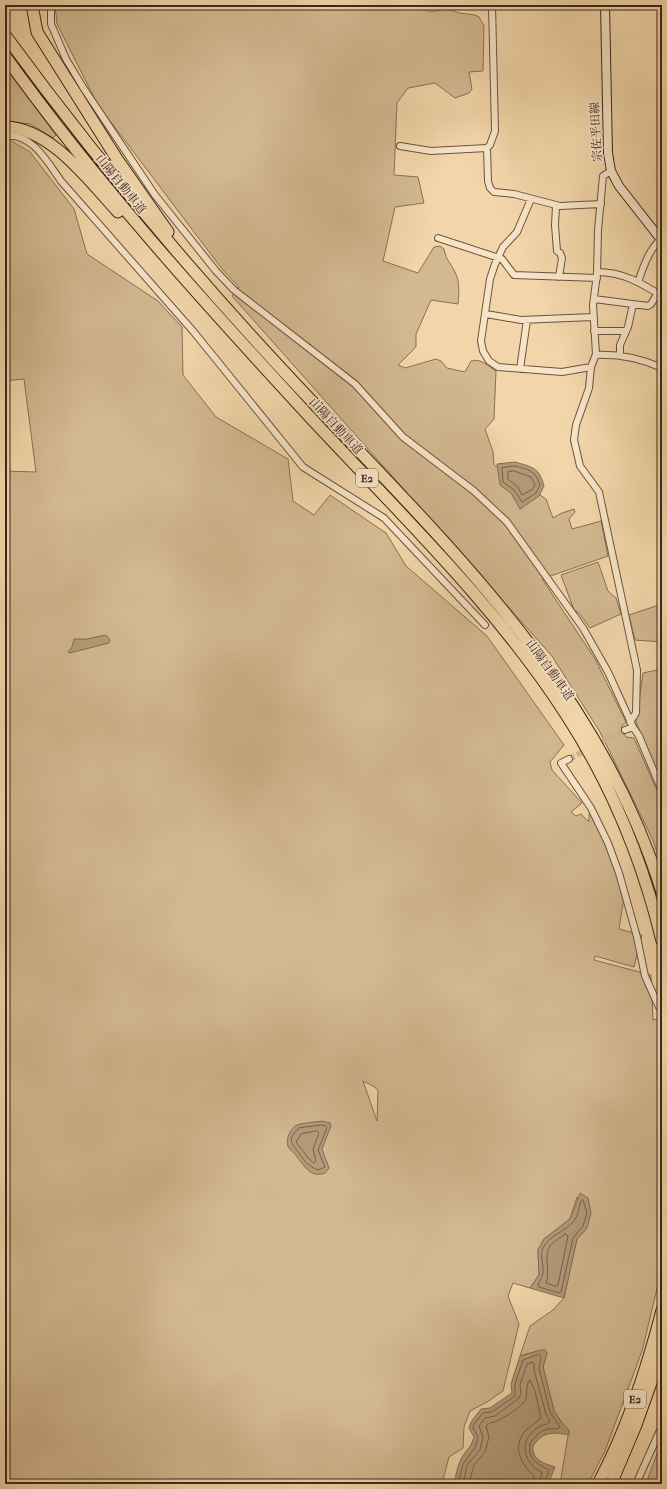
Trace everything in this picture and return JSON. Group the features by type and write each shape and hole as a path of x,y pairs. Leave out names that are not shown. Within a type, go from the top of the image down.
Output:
{"highway":[{"path":"32,5 37,32 117,160 168,232 179,255"},
{"name":"山陽自動車道","path":"5,36 91,147 179,255 278,365 444,541 493,598 546,665 578,711 628,803 662,892"},
{"name":"山陽自動車道","path":"5,56 76,149 126,211 212,309 335,444 436,550 479,599 540,677 567,717 591,758 617,809 646,883 662,941"},
{"path":"5,127 30,132 42,138 62,154 212,309"},
{"name":"E2","path":"598,1484 626,1422 642,1378 662,1310"},
{"name":"E2","path":"611,1484 636,1425 662,1352"}],"main road":[{"name":"宗佐平田線","path":"605,5 608,153 611,171 619,186 661,240"}],"street":[{"path":"51,5 51,24 66,59 84,89 155,195 212,266 234,290 355,384 403,437 474,491 507,522 583,628 608,672 631,724 639,736 662,791"},
{"path":"492,5 495,132 490,145 487,148 490,188 494,192 514,194 556,206 601,204"},
{"path":"5,136 27,141 45,156 61,181 194,331 303,467 384,518 485,625"},
{"path":"400,146 431,151 487,148"},
{"path":"611,171 603,176 597,275 594,299 596,355 591,367 589,388 576,425 574,440 580,466 599,492 638,670 636,713 631,724 624,730"},
{"path":"531,199 517,232 503,247 490,278 486,314 481,340 484,351 489,361 498,368 562,372 591,367"},
{"path":"556,206 555,241 557,251 560,253 562,258 559,277"},
{"path":"438,238 498,257 502,259 514,275 559,277 623,275 660,295 648,306 594,299"},
{"path":"638,282 656,243 661,240"},
{"path":"620,355 620,345 626,331 633,304"},
{"path":"486,314 509,319 527,320 594,317"},
{"path":"520,369 527,320"},
{"path":"594,331 626,331"},
{"path":"596,355 620,355 642,359 662,368"},
{"path":"570,759 561,764 591,808 608,843 619,873 635,929 645,976 659,1007 662,1007"},
{"path":"636,1484 662,1426"}],"shaded area":[{"path":"55,5 419,5 428,11 438,11 445,8 459,13 479,17 484,26 483,71 469,72 472,89 469,93 455,98 435,83 408,88 397,103 394,175 418,177 424,203 395,207 383,261 418,273 434,247 440,246 444,249 447,258 457,276 459,291 458,304 431,300 416,334 416,347 398,365 405,368 436,359 441,361 447,368 465,372 471,361 475,360 484,363 496,371 494,419 485,429 493,452 494,465 546,499 553,518 574,509 575,512 569,519 572,529 601,521 608,556 542,579 595,659 626,722 621,727 626,737 634,738 662,802 662,834 660,835 662,839 662,869 653,840 600,732 552,656 232,296 239,287 222,269 98,105 57,24"},
{"path":"5,67 56,135 53,138 30,124 5,121"},
{"path":"8,139 30,152 74,209 87,254 158,301 182,327 183,375 216,417 288,459 293,501 314,515 330,495 386,533 406,566 487,636 564,745 550,762 552,770 582,803 571,812 576,816 581,814 589,822 589,814 592,813 606,843 624,897 619,929 642,935 634,967 595,956 594,960 651,975 653,1020 662,1018 662,1268 642,1351 605,1451 588,1484 560,1484 569,1430 554,1411 543,1367 547,1353 541,1350 520,1356 530,1326 553,1310 564,1298 577,1239 587,1228 577,1197 570,1219 544,1239 538,1250 539,1275 530,1288 513,1283 508,1296 519,1324 503,1391 470,1411 464,1427 463,1448 449,1457 442,1484 5,1484 5,471 36,472 24,379 5,381 5,140","holes":["363,1081 375,1087 378,1091 377,1121"]},
{"path":"598,562 608,591 616,598 621,614 590,628 579,613 574,610 561,575"},
{"path":"662,604 662,642 635,640 629,615"},
{"path":"662,642 662,784 636,722 643,673 657,670"},
{"path":"662,1440 662,1484 646,1484"}],"water":[{"path":"515,462 526,465 537,471 544,486 539,496 520,509 511,493 500,485 497,464"},
{"path":"106,635 110,640 109,643 70,653 68,652 72,647 74,639 87,639"},
{"path":"322,1121 330,1123 331,1126 322,1149 329,1168 325,1173 315,1174 307,1169 289,1148 287,1140 295,1126"},
{"path":"580,1193 588,1198 591,1213 587,1228 577,1239 564,1298 530,1288 539,1275 538,1250 540,1246 544,1239 570,1219"},
{"path":"545,1350 547,1353 543,1367 554,1411 569,1430 569,1435 553,1433 545,1435 533,1446 534,1455 536,1458 555,1467 548,1484 454,1484 460,1462 471,1445 474,1437 469,1428 471,1422 481,1409 490,1408 512,1393 511,1384 520,1356"}],"tunnel":[{"path":"569,759 625,730"}]}
